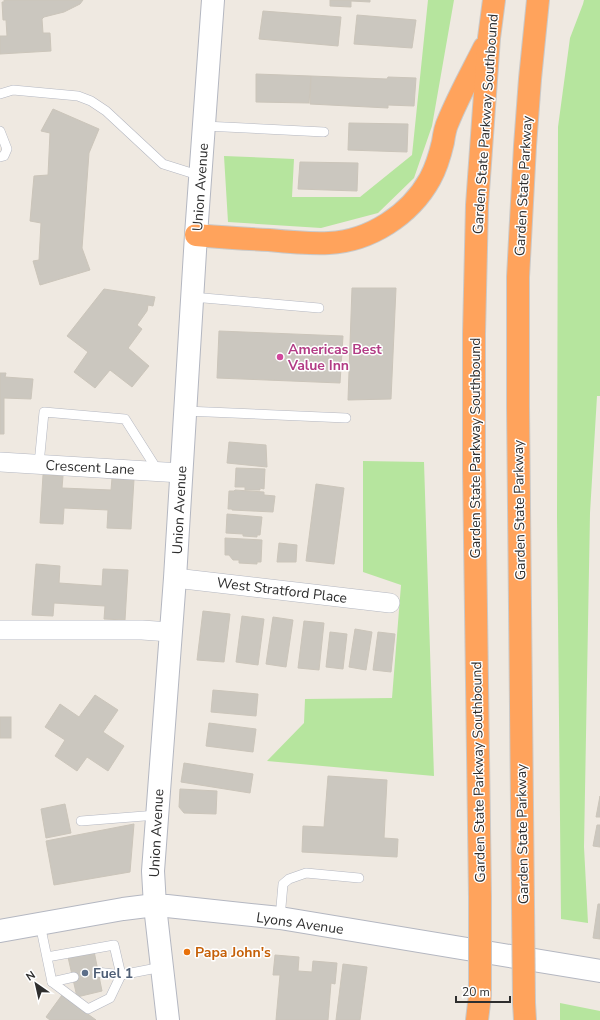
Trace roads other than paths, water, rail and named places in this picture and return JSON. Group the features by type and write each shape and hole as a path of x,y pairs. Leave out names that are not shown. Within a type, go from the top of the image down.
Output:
{"highway":[{"name":"Garden State Parkway Southbound","path":"480,995 474,468 474,334 477,205 489,38 494,0"},
{"name":"Garden State Parkway","path":"524,1014 518,277 525,146 538,0"},
{"path":"196,235 300,243 330,243 360,237 387,224 401,214 411,204 430,179 441,150 447,123 489,38"},
{"path":"477,1020 480,995"},
{"path":"480,995 480,1020"}],"main road":[{"name":"Union Avenue","path":"168,1020 155,906 153,871 213,0"},
{"name":"Lyons Avenue","path":"0,931 123,909 155,906 180,907 280,918 600,972"}],"street":[{"name":"Crescent Lane","path":"0,462 181,473"},
{"name":"West Stratford Place","path":"174,578 390,603"},
{"path":"0,630 142,630 170,632"}],"lane":[{"path":"0,94 13,90 78,96 91,101 106,111 163,164 200,176"},
{"path":"204,126 324,132"},
{"path":"0,131 6,149 4,156 0,157"},
{"path":"192,297 319,308"},
{"path":"185,411 346,418"},
{"path":"39,464 44,412 125,419 158,471"},
{"path":"81,821 157,815"},
{"path":"280,918 283,884 289,879 306,873 359,878"},
{"path":"40,924 52,982 88,1009 110,998 121,975 114,945 47,957"},
{"path":"97,972 121,975 162,968"},
{"path":"52,982 74,977"}],"place":[{"name":"Americas Best Value Inn","path":"280,357"},
{"name":"Papa John's","path":"187,952"},
{"name":"Fuel 1","path":"85,973"}]}
